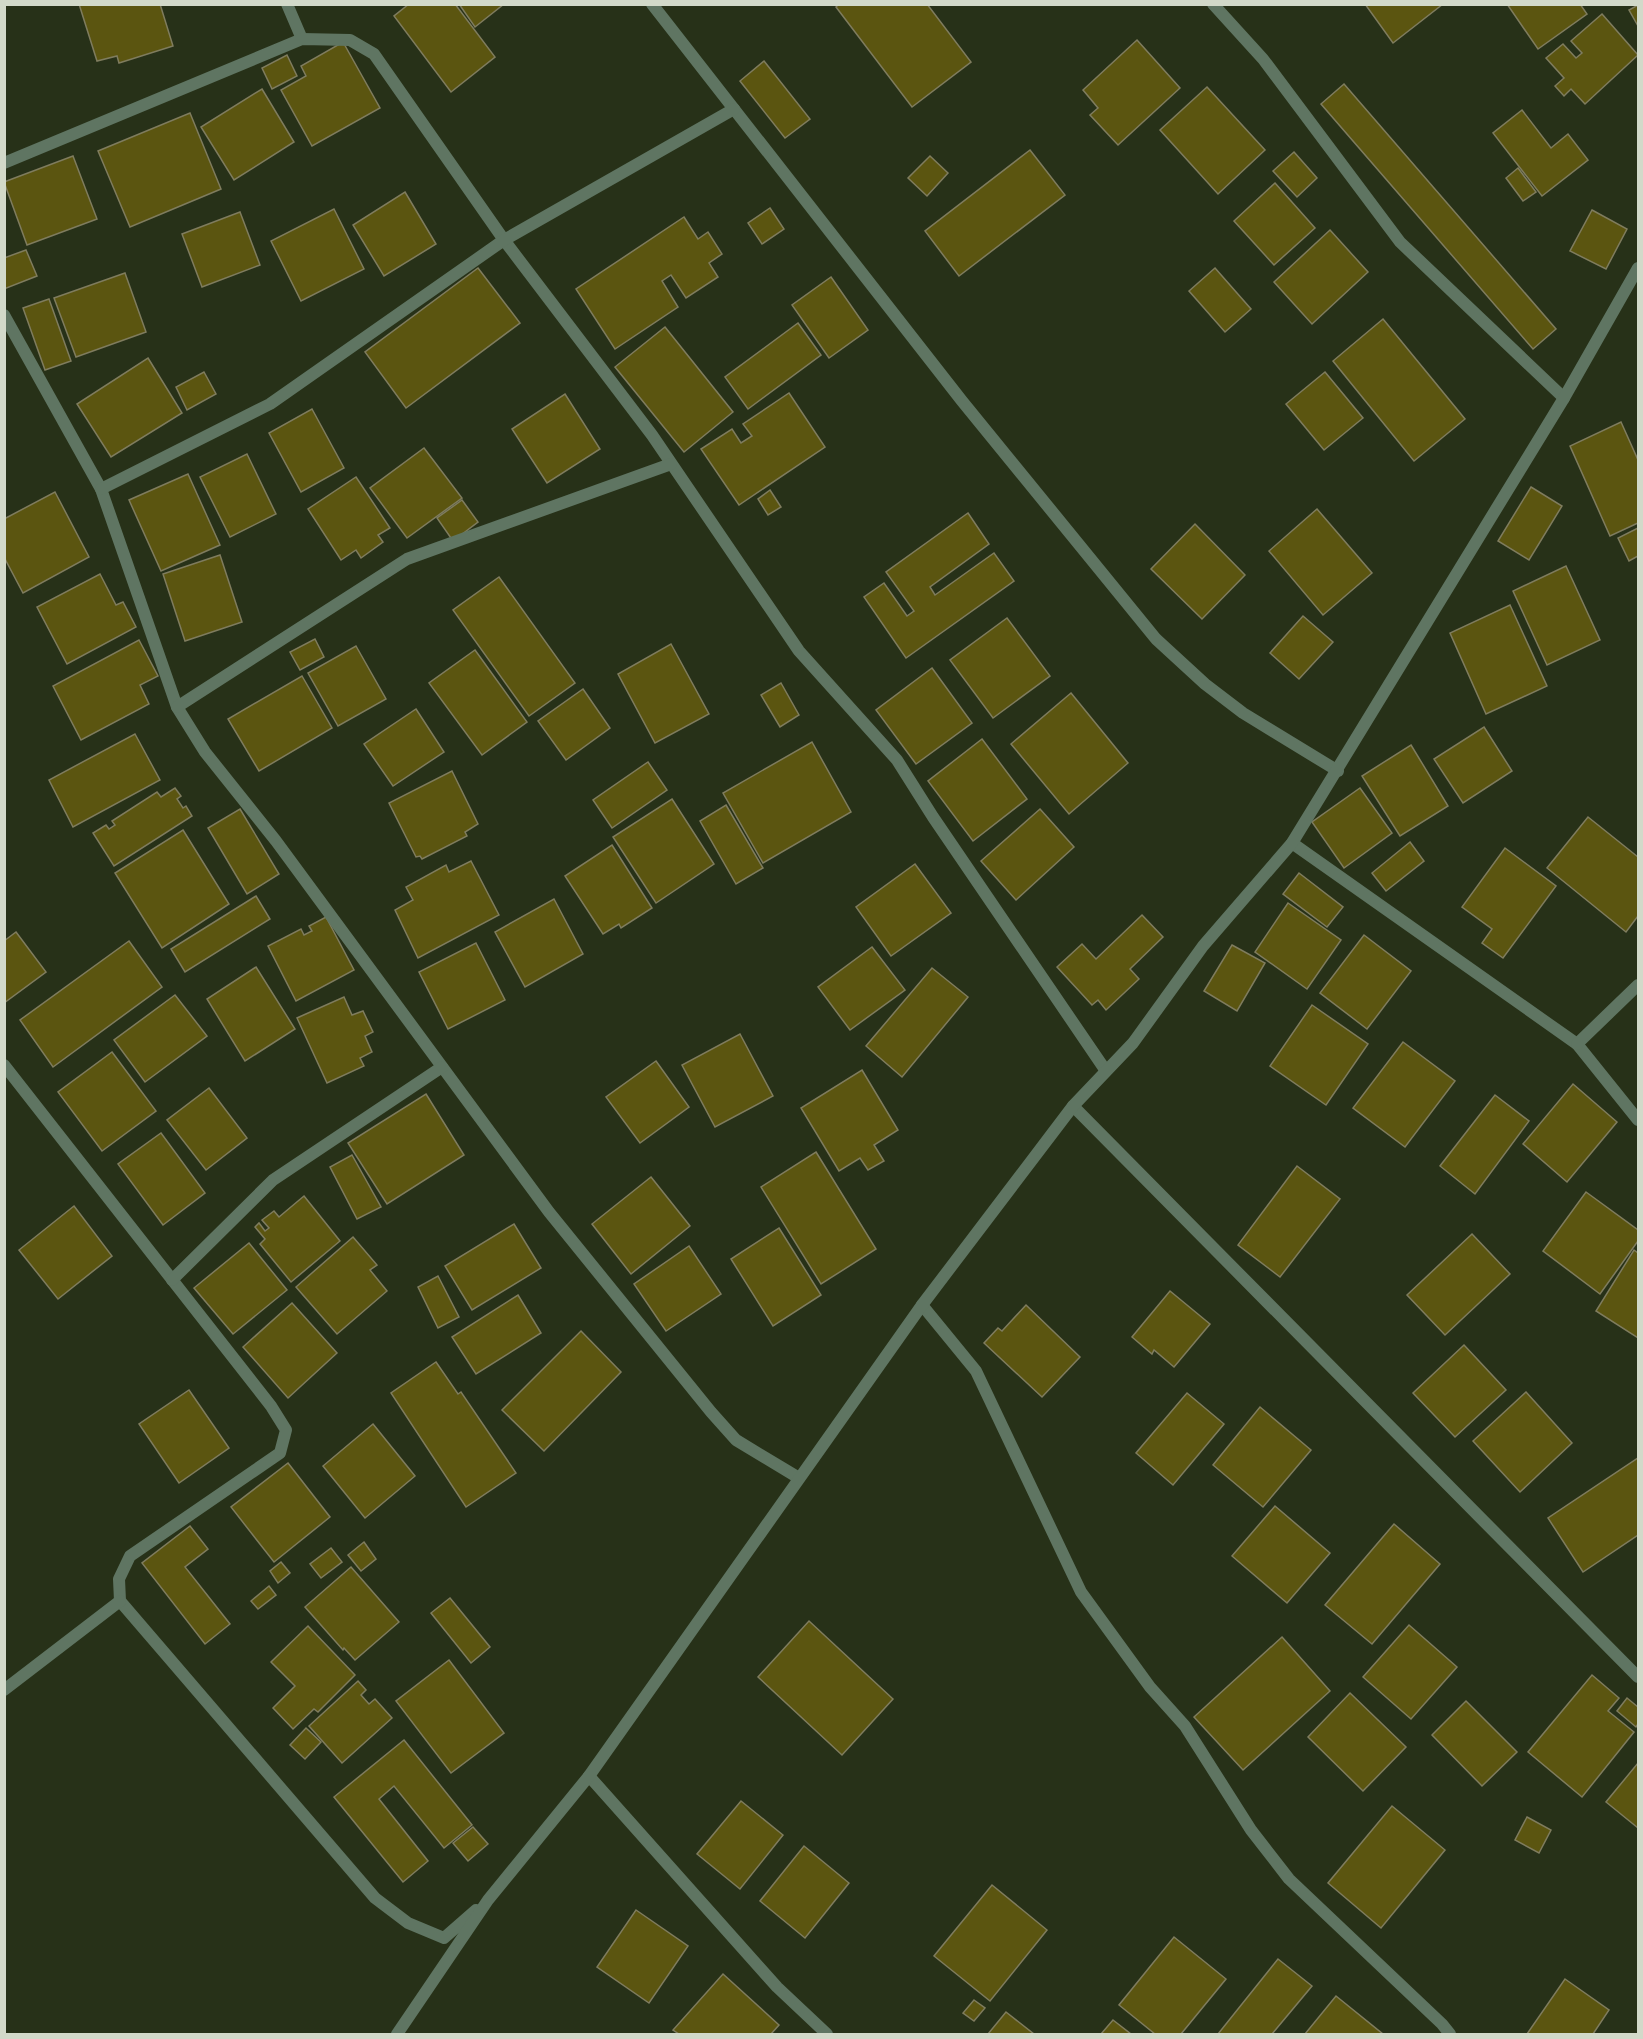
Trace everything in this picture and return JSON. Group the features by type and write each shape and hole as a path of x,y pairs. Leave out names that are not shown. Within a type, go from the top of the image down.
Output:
{"street":[{"path":"286,4 302,39"},
{"path":"652,4 962,401 1156,639 1205,684 1242,713 1338,771"},
{"path":"1213,4 1263,58 1400,242 1564,398"},
{"path":"4,163 302,39 350,40 374,54 504,240 652,435 799,651 897,760 933,817 1106,1071"},
{"path":"101,489 270,404 504,240 734,109"},
{"path":"397,2034 488,1900 589,1776 922,1305 1073,1106 1133,1043 1203,946 1292,843 1564,398 1638,268"},
{"path":"4,315 101,489 177,707 205,752 276,841 549,1212 711,1412 735,1440 799,1478"},
{"path":"177,707 407,560 671,464"},
{"path":"1292,843 1577,1044 1638,1120"},
{"path":"1577,1044 1638,985"},
{"path":"4,1065 272,1406 286,1430 280,1453 130,1556 119,1579 120,1601 375,1898 408,1923 444,1938 488,1900"},
{"path":"172,1280 273,1180 442,1067"},
{"path":"1073,1106 1638,1677"},
{"path":"922,1305 976,1371 1081,1592 1150,1687 1185,1726 1251,1830 1289,1879 1450,2034"},
{"path":"4,1690 120,1601"},
{"path":"589,1776 777,1988 827,2034"}],"building":[{"path":"79,4 160,4 173,46 119,63 117,56 97,61"},
{"path":"409,4 455,4 495,57 451,92 394,16"},
{"path":"459,4 504,4 475,27"},
{"path":"839,4 927,4 971,62 912,107 836,7"},
{"path":"1365,4 1443,4 1393,43"},
{"path":"1507,4 1580,4 1587,14 1538,49"},
{"path":"1638,5 1638,26 1629,10"},
{"path":"1602,14 1638,55 1585,104 1571,89 1564,96 1555,86 1564,78 1546,58 1563,44 1576,58 1582,53 1571,41"},
{"path":"1137,40 1180,88 1118,145 1090,115 1098,108 1083,90"},
{"path":"343,42 380,108 312,146 281,90 306,76 301,66"},
{"path":"287,55 297,76 272,89 262,68"},
{"path":"764,61 810,119 785,138 740,81"},
{"path":"1344,84 1556,329 1533,349 1321,104"},
{"path":"1207,87 1265,150 1218,194 1160,130"},
{"path":"262,89 294,142 234,180 201,127"},
{"path":"1522,110 1551,148 1568,134 1588,160 1542,196 1493,133"},
{"path":"190,113 221,189 130,227 98,151"},
{"path":"1030,150 1065,195 959,276 925,231"},
{"path":"1294,152 1317,178 1297,197 1273,171"},
{"path":"73,156 97,219 27,245 4,182"},
{"path":"930,156 948,173 927,196 908,178"},
{"path":"1518,168 1536,192 1523,201 1506,178"},
{"path":"1275,183 1315,228 1274,265 1234,221"},
{"path":"405,192 436,244 384,276 353,225"},
{"path":"770,208 784,229 762,244 748,223"},
{"path":"334,209 364,269 301,301 271,241"},
{"path":"1592,210 1627,229 1606,269 1570,251"},
{"path":"240,212 260,265 202,287 182,234"},
{"path":"684,217 698,239 708,232 722,254 709,263 718,277 686,298 671,275 662,281 678,307 615,349 576,289"},
{"path":"1330,230 1368,272 1312,324 1274,282"},
{"path":"26,250 37,276 4,289 4,258"},
{"path":"478,268 520,323 406,408 365,352"},
{"path":"1215,268 1251,309 1225,332 1189,291"},
{"path":"125,273 146,332 76,357 54,298"},
{"path":"831,277 868,330 829,358 792,305"},
{"path":"49,299 71,361 45,370 23,308"},
{"path":"1383,319 1465,419 1414,461 1333,361"},
{"path":"798,323 821,355 748,409 725,377"},
{"path":"665,327 733,412 684,452 615,367"},
{"path":"148,358 182,413 111,457 77,404"},
{"path":"204,372 216,394 187,410 176,387"},
{"path":"1325,372 1363,418 1324,450 1286,404"},
{"path":"789,393 825,447 739,505 701,449 732,429 741,443 752,436 743,424"},
{"path":"565,394 600,449 547,483 512,429"},
{"path":"312,409 344,468 301,492 269,433"},
{"path":"1621,422 1638,460 1638,523 1610,536 1570,446"},
{"path":"424,448 462,498 407,538 370,488"},
{"path":"247,454 276,514 230,537 200,477"},
{"path":"188,474 220,545 161,571 129,500"},
{"path":"356,477 390,528 378,535 383,542 361,558 356,550 341,560 308,509"},
{"path":"1531,487 1562,506 1529,560 1498,541"},
{"path":"770,490 781,507 768,515 758,499"},
{"path":"55,492 89,557 23,593 4,557 4,519"},
{"path":"462,500 478,522 453,541 437,518"},
{"path":"1317,509 1372,573 1323,615 1269,551"},
{"path":"968,513 989,544 930,587 935,595 994,553 1014,581 906,658 864,597 884,583 907,616 914,611 886,572"},
{"path":"1195,524 1245,575 1202,619 1151,569"},
{"path":"1638,528 1638,556 1629,561 1618,538"},
{"path":"220,555 242,622 185,641 163,574"},
{"path":"1566,566 1600,640 1547,665 1513,591"},
{"path":"100,574 116,605 123,602 136,627 67,664 37,607"},
{"path":"499,577 575,683 529,716 453,610"},
{"path":"1510,605 1547,686 1486,714 1450,633"},
{"path":"1303,616 1333,642 1299,679 1270,653"},
{"path":"1007,618 1050,676 993,718 950,660"},
{"path":"315,639 324,657 300,670 290,652"},
{"path":"139,640 158,676 140,685 149,704 81,740 53,686"},
{"path":"671,644 709,714 655,743 618,674"},
{"path":"356,646 386,699 338,726 308,673"},
{"path":"475,650 527,722 482,755 429,683"},
{"path":"932,668 972,723 916,764 876,710"},
{"path":"302,676 332,728 259,771 228,719"},
{"path":"781,683 799,715 780,727 761,695"},
{"path":"583,689 610,728 566,760 538,721"},
{"path":"1071,693 1128,763 1069,814 1011,744"},
{"path":"416,709 444,752 393,786 364,744"},
{"path":"1484,727 1512,771 1463,803 1434,759"},
{"path":"135,734 160,780 73,827 49,780"},
{"path":"982,739 1027,799 973,841 928,781"},
{"path":"812,742 851,812 763,863 723,793"},
{"path":"1411,745 1448,806 1400,836 1362,776"},
{"path":"648,762 667,790 612,828 593,800"},
{"path":"452,771 478,824 465,832 467,836 422,859 420,856 416,857 389,803"},
{"path":"175,788 181,796 177,799 183,808 186,806 192,816 114,866 93,833 106,825 109,829 115,825 112,821 157,792 161,797"},
{"path":"1360,788 1392,833 1344,868 1312,822"},
{"path":"672,799 714,864 656,903 613,837"},
{"path":"726,805 763,868 736,884 700,821"},
{"path":"240,809 279,874 247,894 208,828"},
{"path":"1040,809 1074,847 1016,900 981,861"},
{"path":"1588,817 1638,857 1638,916 1626,932 1547,868"},
{"path":"183,830 229,904 162,948 115,873"},
{"path":"1410,842 1424,861 1386,891 1372,873"},
{"path":"612,845 652,908 621,928 619,924 603,934 565,876"},
{"path":"1505,848 1556,886 1503,958 1482,943 1492,929 1462,907"},
{"path":"471,861 499,915 418,958 395,910 413,900 406,887 446,865 449,872"},
{"path":"915,864 951,913 891,956 856,907"},
{"path":"1299,873 1343,907 1327,927 1283,894"},
{"path":"256,896 270,919 185,972 171,949"},
{"path":"554,899 583,954 525,987 495,932"},
{"path":"1288,903 1341,940 1307,989 1255,952"},
{"path":"1142,915 1163,937 1130,969 1139,979 1106,1010 1098,1000 1092,1005 1057,967 1082,944 1096,959"},
{"path":"326,917 354,970 296,1001 268,946 301,929 304,935 312,931 309,926"},
{"path":"16,932 46,972 4,1003 4,941"},
{"path":"1364,935 1411,971 1367,1029 1320,993"},
{"path":"129,941 162,987 53,1067 20,1020"},
{"path":"476,943 505,1000 448,1029 419,972"},
{"path":"1232,945 1265,963 1237,1011 1204,991"},
{"path":"872,947 905,990 850,1030 818,987"},
{"path":"256,967 295,1029 245,1061 207,999"},
{"path":"932,968 968,997 902,1077 866,1046"},
{"path":"175,995 207,1036 145,1082 114,1040"},
{"path":"344,997 352,1015 363,1011 373,1032 365,1036 372,1052 360,1058 364,1066 327,1083 297,1018"},
{"path":"1312,1005 1368,1044 1326,1105 1270,1066"},
{"path":"740,1034 773,1096 715,1127 682,1065"},
{"path":"1403,1042 1455,1081 1405,1147 1353,1108"},
{"path":"112,1052 156,1111 102,1151 58,1092"},
{"path":"656,1061 689,1107 640,1143 606,1097"},
{"path":"862,1070 898,1130 874,1145 884,1161 868,1170 860,1158 839,1171 801,1108"},
{"path":"1573,1084 1617,1122 1567,1182 1523,1144"},
{"path":"209,1088 247,1138 206,1170 167,1120"},
{"path":"426,1094 464,1155 387,1204 348,1143"},
{"path":"1495,1095 1529,1121 1475,1194 1440,1166"},
{"path":"161,1133 205,1193 163,1225 118,1164"},
{"path":"816,1152 876,1249 821,1284 761,1187"},
{"path":"352,1155 381,1207 357,1219 330,1167"},
{"path":"1297,1166 1340,1199 1280,1277 1238,1245"},
{"path":"651,1177 690,1226 631,1274 592,1224"},
{"path":"1586,1192 1638,1230 1638,1241 1600,1294 1543,1251"},
{"path":"304,1196 340,1241 291,1282 260,1244 265,1239 255,1227 259,1223 265,1231 269,1228 262,1220 274,1211 279,1217"},
{"path":"74,1206 112,1256 58,1299 19,1250"},
{"path":"514,1224 541,1268 472,1310 445,1266"},
{"path":"779,1228 821,1295 773,1326 731,1259"},
{"path":"1472,1234 1510,1274 1445,1335 1407,1295"},
{"path":"353,1237 377,1265 370,1270 387,1291 337,1334 296,1287"},
{"path":"249,1243 287,1290 233,1334 194,1288"},
{"path":"689,1246 721,1294 666,1331 634,1284"},
{"path":"1634,1250 1638,1253 1638,1338 1596,1311"},
{"path":"438,1276 459,1317 438,1328 418,1287"},
{"path":"1170,1291 1210,1324 1174,1367 1154,1350 1152,1354 1132,1337"},
{"path":"518,1295 541,1333 476,1374 452,1337"},
{"path":"292,1303 337,1353 288,1398 243,1347"},
{"path":"1026,1305 1080,1357 1042,1397 984,1343 998,1328 1002,1331"},
{"path":"581,1331 621,1372 544,1451 502,1410"},
{"path":"1464,1345 1506,1390 1455,1437 1413,1393"},
{"path":"436,1362 458,1394 461,1392 516,1473 466,1507 391,1393"},
{"path":"189,1390 229,1448 179,1483 139,1424"},
{"path":"1526,1392 1572,1443 1520,1492 1473,1441"},
{"path":"1187,1393 1224,1424 1173,1485 1136,1453"},
{"path":"1260,1407 1311,1450 1263,1507 1213,1465"},
{"path":"373,1424 415,1476 365,1518 323,1466"},
{"path":"1638,1458 1638,1535 1583,1572 1548,1518"},
{"path":"288,1463 330,1517 274,1562 231,1507"},
{"path":"1275,1506 1330,1553 1287,1603 1232,1556"},
{"path":"1394,1524 1440,1564 1372,1644 1325,1605"},
{"path":"190,1526 208,1549 185,1567 230,1624 205,1644 142,1563"},
{"path":"364,1542 376,1559 361,1571 348,1555"},
{"path":"331,1548 342,1562 321,1578 310,1564"},
{"path":"281,1562 290,1573 278,1583 270,1571"},
{"path":"351,1567 399,1622 355,1660 344,1648 343,1650 305,1607"},
{"path":"269,1586 276,1595 258,1609 251,1601"},
{"path":"450,1598 490,1647 471,1663 431,1613"},
{"path":"809,1621 893,1699 842,1755 758,1677"},
{"path":"1409,1625 1457,1667 1411,1719 1363,1677"},
{"path":"308,1626 355,1675 318,1712 314,1709 293,1729 273,1708 295,1686 271,1662"},
{"path":"1282,1637 1330,1691 1243,1770 1194,1717"},
{"path":"449,1660 504,1733 451,1773 396,1701"},
{"path":"1592,1675 1619,1698 1608,1711 1634,1732 1582,1797 1528,1752"},
{"path":"358,1681 366,1690 361,1695 369,1704 375,1699 392,1718 342,1763 309,1726"},
{"path":"1350,1693 1406,1747 1363,1791 1308,1737"},
{"path":"1627,1698 1638,1707 1636,1727 1617,1711"},
{"path":"1466,1701 1517,1752 1482,1786 1432,1735"},
{"path":"306,1728 321,1742 305,1759 290,1745"},
{"path":"404,1740 472,1825 444,1848 394,1786 379,1799 428,1861 403,1882 334,1797"},
{"path":"1638,1763 1638,1828 1606,1802"},
{"path":"741,1801 783,1835 740,1889 697,1854"},
{"path":"1392,1806 1445,1850 1381,1928 1328,1883"},
{"path":"1527,1817 1551,1830 1539,1853 1515,1840"},
{"path":"473,1827 488,1844 468,1861 453,1843"},
{"path":"804,1846 849,1883 805,1938 760,1901"},
{"path":"992,1885 1047,1930 990,2001 934,1956"},
{"path":"636,1910 688,1946 649,2003 597,1967"},
{"path":"1174,1937 1226,1979 1181,2034 1155,2034 1119,2005"},
{"path":"1278,1959 1312,1986 1272,2034 1218,2034"},
{"path":"723,1974 779,2025 771,2034 679,2034 673,2030"},
{"path":"1565,1979 1609,2010 1593,2034 1527,2034"},
{"path":"1336,1996 1383,2034 1305,2034"},
{"path":"974,2000 985,2008 974,2021 963,2013"},
{"path":"1006,2012 1034,2034 988,2034"},
{"path":"1113,2020 1131,2034 1101,2034"}]}
